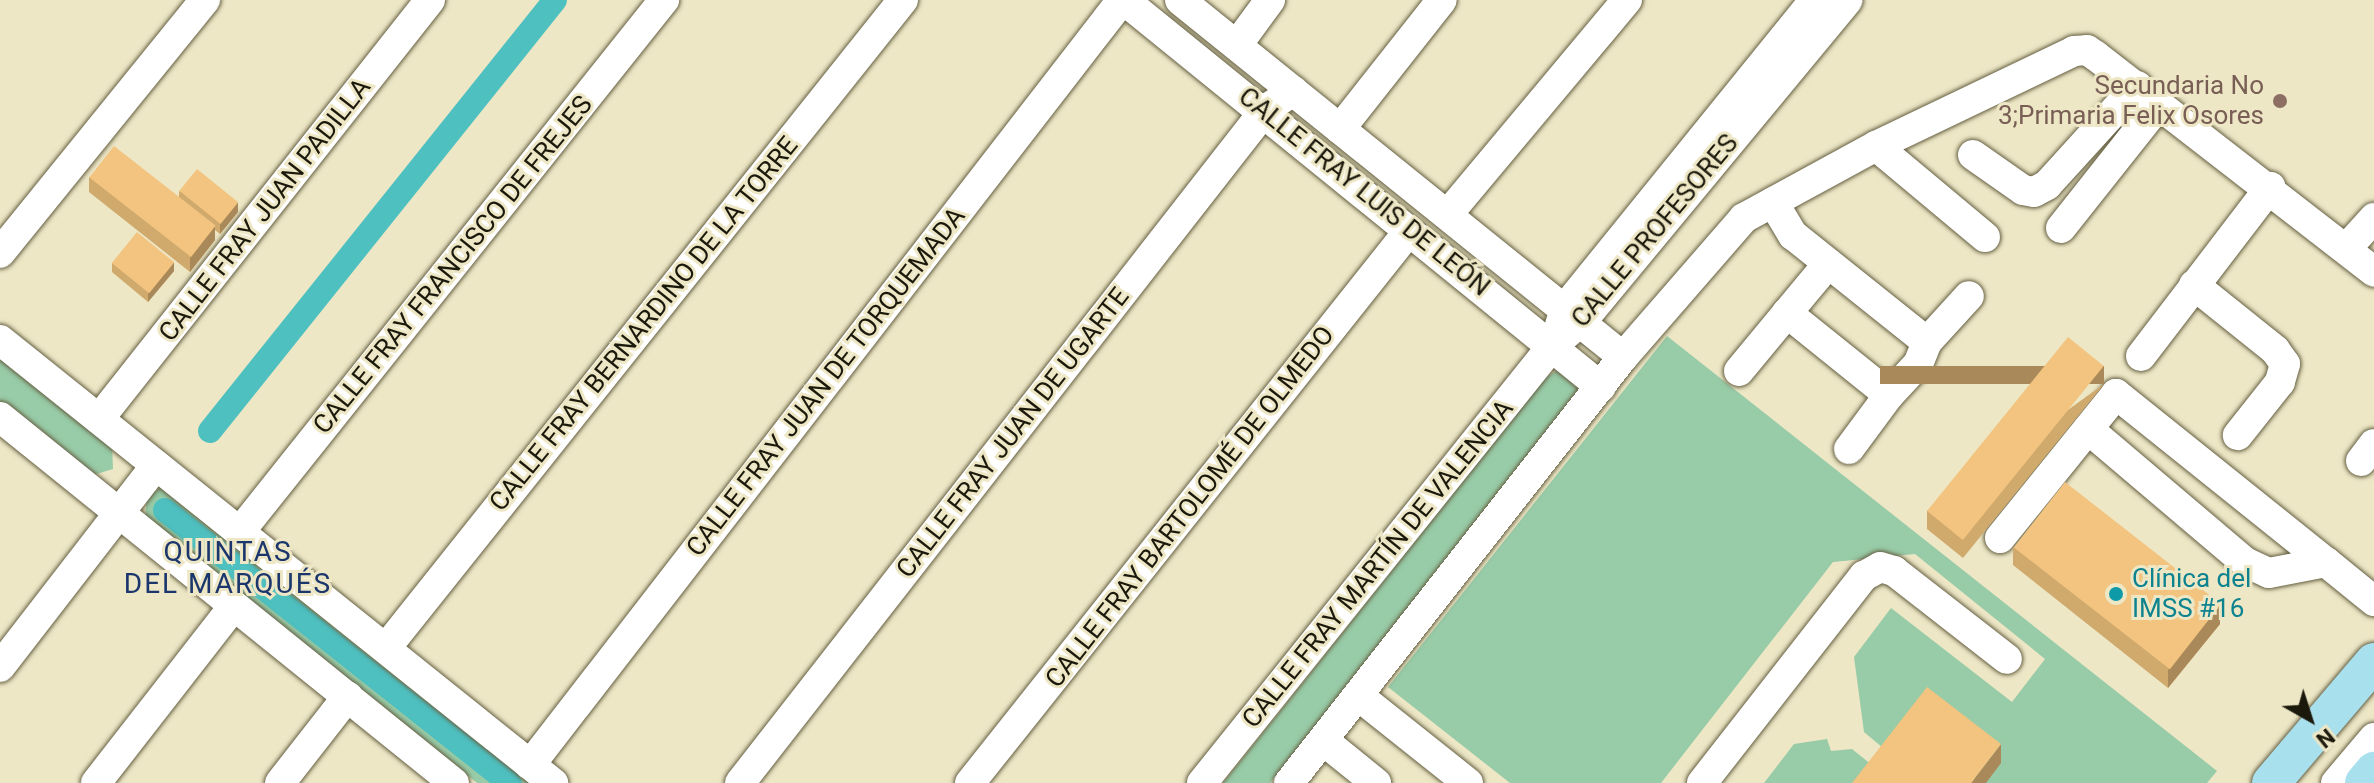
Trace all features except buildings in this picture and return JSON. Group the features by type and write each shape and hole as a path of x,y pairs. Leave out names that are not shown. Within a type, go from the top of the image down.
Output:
{"main road":[{"path":"2271,783 2374,662"},
{"path":"2364,783 2374,771"}],"street":[{"path":"0,253 205,0"},
{"name":"CALLE FRAY JUAN PADILLA","path":"99,419 430,0"},
{"name":"CALLE FRAY FRANCISCO DE FREJES","path":"242,529 664,0"},
{"name":"CALLE FRAY BERNARDINO DE LA TORRE","path":"386,648 903,0"},
{"name":"CALLE FRAY LUIS DE LEÓN","path":"1123,0 1265,110 1601,387"},
{"name":"CALLE FRAY JUAN DE TORQUEMADA","path":"541,774 1123,0"},
{"name":"CALLE FRAY LUIS DE LEÓN","path":"1180,0 1575,314 1623,357"},
{"path":"1237,45 1270,0"},
{"path":"1340,129 1442,0"},
{"path":"1448,214 1627,0"},
{"name":"CALLE PROFESORES","path":"1553,345 1815,0"},
{"name":"CALLE PROFESORES","path":"1575,314 1848,0"},
{"path":"1289,783 1360,697 1623,357 1744,218 1876,146 2074,51 2087,50 2270,187 2374,272"},
{"name":"CALLE FRAY JUAN DE UGARTE","path":"740,783 1265,110 1293,91"},
{"path":"1973,155 2023,190 2047,185 2148,95"},
{"path":"2061,228 2148,95"},
{"path":"1876,146 1985,237"},
{"path":"2141,356 2270,187"},
{"path":"1773,202 1793,235 1927,342"},
{"path":"2346,249 2374,218"},
{"name":"CALLE FRAY BARTOLOMÉ DE OLMEDO","path":"970,783 1409,231"},
{"path":"1739,371 1827,265"},
{"path":"2194,285 2275,350 2285,364 2280,382 2238,435"},
{"path":"1849,449 1889,395 1918,364 1927,342 1969,296"},
{"path":"1787,313 1889,395"},
{"path":"0,340 156,465 242,529 541,774"},
{"name":"CALLE FRAY MARTÍN DE VALENCIA","path":"1202,783 1553,345"},
{"path":"2000,538 2116,394 2374,601"},
{"path":"3,426 348,696 454,783"},
{"path":"2088,429 2245,562 2269,573 2326,562"},
{"path":"0,667 120,516 156,465"},
{"path":"1702,783 1864,576 1880,567 1894,571 2007,659"},
{"path":"96,783 234,606"},
{"path":"2296,783 2374,689"},
{"path":"280,783 348,696"},
{"path":"1360,697 1468,783"},
{"path":"2336,783 2374,738"},
{"path":"1319,747 1376,783"}],"green space":[{"path":"1667,336 2217,771 2207,783 1986,783 1889,753 1864,732 1854,657 1891,608 2012,702 2045,659 1915,554 1833,562 1661,783 1510,783 1388,687"},
{"path":"0,352 112,443 113,469 90,476 0,405"},
{"path":"1558,370 1579,388 1575,401 1270,783 1223,783 1545,378"},
{"path":"164,486 539,783 477,783 145,518 147,496"},
{"path":"1827,739 1831,751 1852,749 1877,769 1866,783 1764,783 1794,744"}],"waterway":[{"path":"210,431 555,0"},
{"path":"165,510 510,783"}],"place":[{"name":"Secundaria No 3;Primaria Felix Osores","path":"2280,101"},
{"name":"Clínica del IMSS #16","path":"2116,594"}],"district":[{"name":"QUINTAS DEL MARQUÉS","path":"228,568"}]}
